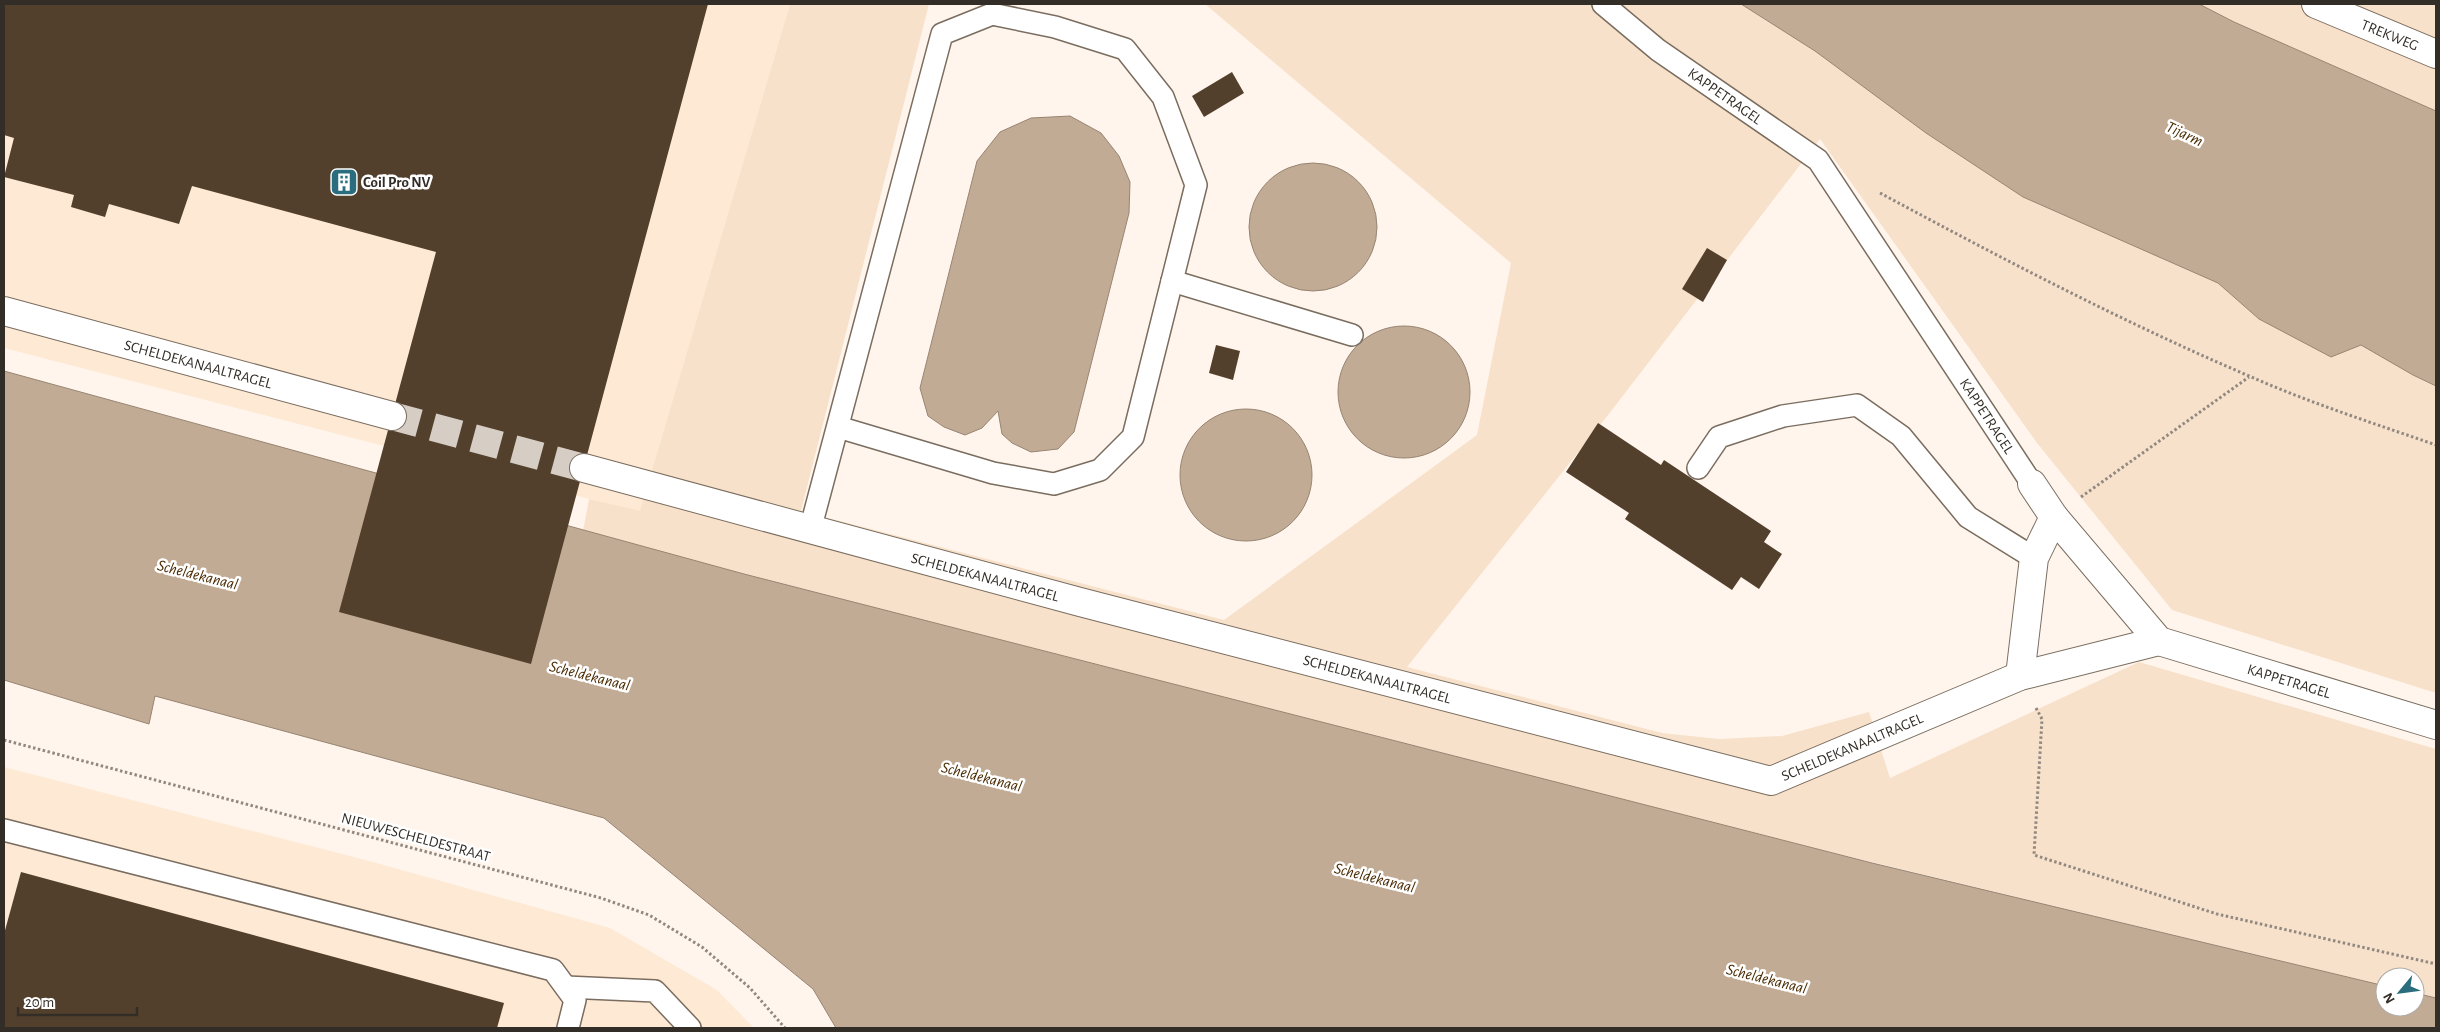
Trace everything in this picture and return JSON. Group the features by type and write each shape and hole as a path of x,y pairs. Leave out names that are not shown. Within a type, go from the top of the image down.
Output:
{"street":[{"name":"TREKWEG","path":"2316,4 2436,54"},
{"name":"SCHELDEKANAALTRAGEL","path":"4,311 392,416"},
{"name":"SCHELDEKANAALTRAGEL","path":"584,468 1080,602 1771,782 2020,676 2159,641"},
{"name":"KAPPETRAGEL","path":"2032,484 2054,517 2159,641 2436,725"},
{"path":"2020,676 2034,558 2054,517"}],"lane":[{"name":"KAPPETRAGEL","path":"1603,4 1658,50 1818,160 2032,484"},
{"path":"810,530 942,34 992,14 1055,27 1125,49 1163,97 1196,184 1133,437 1100,470 1054,484 993,473 838,427"},
{"path":"1172,281 1352,335"},
{"path":"1698,468 1719,437 1783,416 1857,405 1901,436 1968,517 2034,558"},
{"path":"4,830 552,970 575,1000 568,1028"},
{"path":"566,987 655,991 690,1028"}],"path":[{"path":"1875,191 2098,307 2249,376 2328,408 2436,445"},
{"path":"2054,517 2249,376"},
{"path":"2020,676 2042,719 2034,855 2218,914 2436,964"},
{"name":"NIEUWESCHELDESTRAAT","path":"4,740 591,895 649,915 702,947 750,988 785,1028"}],"shaded area":[{"path":"4,4 790,4 640,512 4,348"},
{"path":"790,4 929,4 801,511 1224,620 1477,435 1511,263 1205,4 1741,4 1815,51 1926,133 2023,197 2218,283 2259,319 2361,345 2436,386 2436,693 2172,610 2037,443 1820,139 1612,410 1407,667 1662,733 1719,739 1782,736 1869,712 1890,778 2139,662 2436,749 2436,998 2425,995 2425,967 2375,967 2375,984 1834,853 744,574 583,531 589,499 640,511"},
{"path":"2199,4 2436,4 2436,111 2234,22"},
{"path":"4,767 373,862 610,928 717,990 754,1028 4,1028"}],"water":[{"name":"Tijarm","path":"1741,4 2199,4 2234,22 2436,111 2436,386 2361,345 2331,357 2259,319 2218,283 2023,197 1926,133 1815,51"},
{"path":"1070,116 1101,133 1119,156 1130,182 1129,213 1074,432 1058,449 1031,452 1012,443 1002,434 998,411 982,428 965,435 944,427 928,416 920,388 977,161 1000,132 1031,118"},
{"path":"1313,163 1337,168 1349,174 1358,182 1366,191 1372,203 1377,227 1372,251 1366,263 1358,272 1349,280 1337,286 1313,291 1289,286 1277,280 1268,272 1260,263 1254,251 1249,227 1254,203 1260,191 1268,182 1277,174 1289,168"},
{"path":"1404,326 1429,331 1440,337 1450,346 1459,356 1465,367 1470,392 1465,417 1459,428 1450,438 1440,447 1429,453 1404,458 1379,453 1368,447 1358,438 1349,428 1343,417 1338,392 1343,367 1349,356 1358,346 1368,337 1379,331"},
{"name":"Scheldekanaal","path":"4,371 744,574 1872,863 2375,984 2375,1017 2425,1017 2425,995 2436,998 2436,1028 836,1028 813,989 604,818 155,696 149,724 4,680"},
{"path":"1246,409 1259,410 1271,414 1293,428 1307,450 1311,462 1311,488 1307,500 1293,522 1271,536 1259,540 1246,541 1233,540 1221,536 1199,522 1185,500 1181,488 1180,475 1181,462 1185,450 1199,428 1221,414 1233,410"}],"building":[{"name":"Coil Pro NV","path":"4,4 708,4 531,664 339,612 436,252 192,186 179,224 109,204 105,217 71,207 74,195 4,177 14,138 4,135"},
{"path":"1232,72 1244,93 1204,117 1192,96"},
{"path":"1707,248 1727,260 1703,302 1682,289"},
{"path":"1216,345 1240,351 1233,380 1209,373"},
{"path":"1598,423 1661,465 1664,460 1771,531 1764,542 1782,554 1759,589 1741,577 1732,590 1625,519 1629,513 1566,472"},
{"path":"21,872 504,1003 497,1028 4,1028 4,934"}],"tunnel":[{"path":"392,416 584,468"}],"place":[{"name":"Coil Pro NV","path":"344,182"}]}
